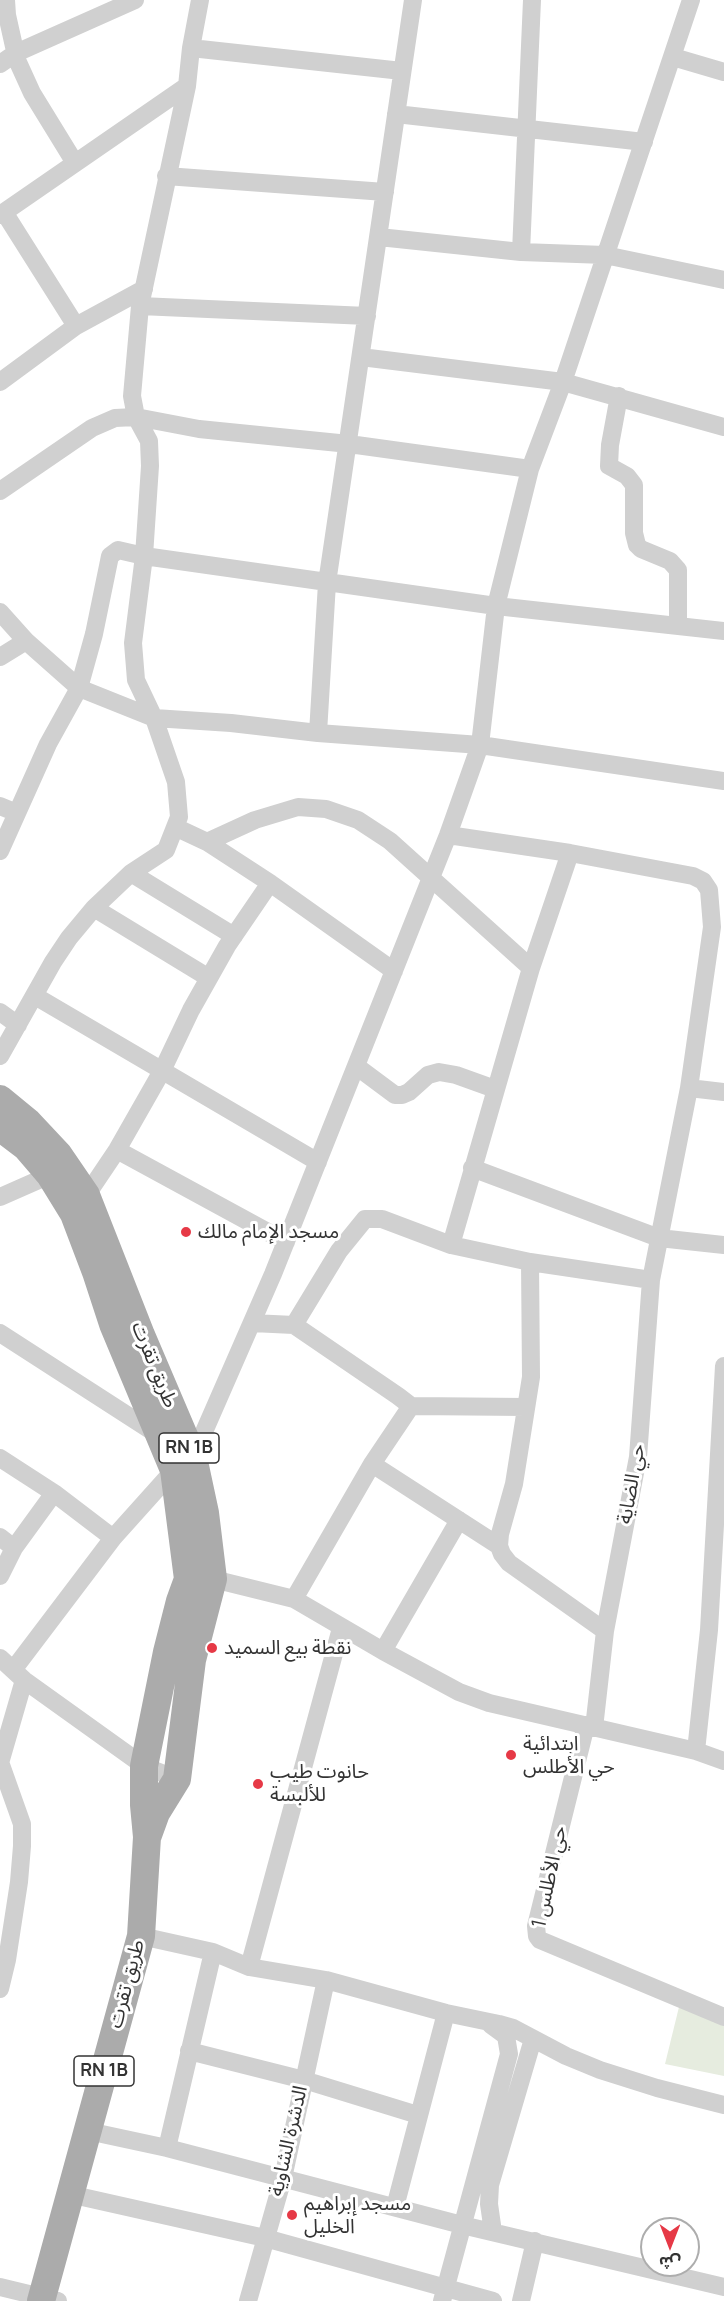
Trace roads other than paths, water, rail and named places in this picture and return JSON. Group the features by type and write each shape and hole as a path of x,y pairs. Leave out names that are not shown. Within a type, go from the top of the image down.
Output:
{"main road":[{"name":"طريق تقرت","path":"0,1099 28,1122 58,1154 141,1335 183,1464 200,1579 177,1779 156,1813 147,1836"},
{"name":"طريق تقرت","path":"0,1127 26,1147 80,1205 96,1272 113,1324 158,1435 183,1464"},
{"name":"طريق تقرت","path":"47,2300 69,2194 141,1936 147,1836 144,1766 167,1652 180,1600 200,1579"}],"street":[{"path":"6,0 16,53 32,93 75,163"},
{"path":"0,64 16,53 135,0"},
{"path":"0,1056 53,962 93,908 131,873 166,850 179,817 176,782 154,718 136,680 133,643 144,556 150,466 149,441 136,417 132,396 142,297 187,86 200,0"},
{"path":"318,733 327,583 413,0"},
{"path":"521,252 532,0"},
{"path":"0,1989 18,1893 22,1846 22,1824 0,1763 12,1669 113,1538 183,1464 252,1323 286,1242 448,835 480,745 496,606 530,469 563,382 691,0"},
{"path":"191,48 402,71"},
{"path":"673,57 724,72"},
{"path":"76,326 2,214 187,86"},
{"path":"396,114 644,142"},
{"path":"166,177 385,192"},
{"path":"379,237 521,252 605,255 724,280"},
{"path":"0,382 76,326 142,297 367,316"},
{"path":"361,357 563,382 724,427"},
{"path":"619,396 609,466 627,476 634,485 634,533 637,545 641,549 670,561 678,570 678,626"},
{"path":"0,491 92,428 115,418 136,417 199,429 349,444 530,469"},
{"path":"0,851 48,744 79,688 94,634 110,556 118,550 144,556 496,606 724,630"},
{"path":"0,612 26,641 79,688 154,718 480,745 724,781"},
{"path":"0,657 26,641"},
{"path":"0,806 17,813"},
{"path":"207,842 255,820 298,807 326,808 358,820 390,841 531,969"},
{"path":"175,827 207,842 394,971"},
{"name":"حي الضاية","path":"448,835 570,853 693,876 703,881 710,890 712,927 689,1088 651,1280 638,1457 605,1631 590,1726"},
{"path":"451,1245 531,969 570,853"},
{"path":"131,873 234,936"},
{"path":"80,1205 117,1150 162,1071 208,978 270,884"},
{"path":"93,908 208,978"},
{"path":"35,996 318,1162"},
{"path":"0,1012 18,1024"},
{"path":"356,1066 395,1095 409,1092 428,1075 440,1072 456,1075 495,1089"},
{"path":"689,1088 724,1092"},
{"path":"117,1150 286,1242"},
{"path":"472,1168 659,1238 724,1245"},
{"path":"0,1197 50,1175"},
{"path":"294,1325 339,1251 365,1219 382,1219 451,1245 530,1262 651,1280"},
{"path":"530,1262 531,1377 514,1484 499,1546 509,1563 605,1631"},
{"path":"252,1323 294,1325 411,1406 526,1407"},
{"path":"0,1333 158,1435"},
{"path":"696,1751 709,1630 724,1366"},
{"path":"294,1599 372,1464 411,1406"},
{"path":"0,1458 54,1493 113,1538"},
{"path":"372,1464 499,1546"},
{"path":"0,1576 7,1542 54,1493"},
{"path":"383,1651 459,1520"},
{"path":"200,1579 294,1599 341,1628 459,1692 489,1703 696,1751 724,1761"},
{"path":"249,1967 341,1628"},
{"path":"12,1669 144,1766 177,1779"},
{"name":"حي الأطلس 1","path":"590,1726 536,1926 537,1936 551,1945 724,2017"},
{"path":"141,1936 213,1952 249,1967 326,1980 446,2013 513,2028 600,2070 657,2088 724,2105"},
{"path":"167,2148 213,1952"},
{"name":"الدشرة الشاوية","path":"248,2301 283,2178 326,1980"},
{"path":"395,2207 446,2013"},
{"path":"444,2294 509,2054 506,2036 487,2022"},
{"path":"493,2232 489,2204 490,2185 533,2039"},
{"path":"189,2051 304,2080 418,2115"},
{"path":"88,2131 167,2148 462,2225 724,2287"},
{"path":"69,2194 265,2238 444,2294 493,2301"},
{"path":"521,2301 535,2241"},
{"path":"0,2287 47,2300"}],"place":[{"name":"مسجد الإمام مالك","path":"186,1232"},
{"name":"نقطة بيع السميد","path":"212,1648"},
{"name":"ابتدائية حي الأطلس","path":"511,1755"},
{"name":"حانوت طيب للألبسة","path":"258,1784"},
{"name":"مسجد إبراهيم الخليل","path":"292,2215"}]}
